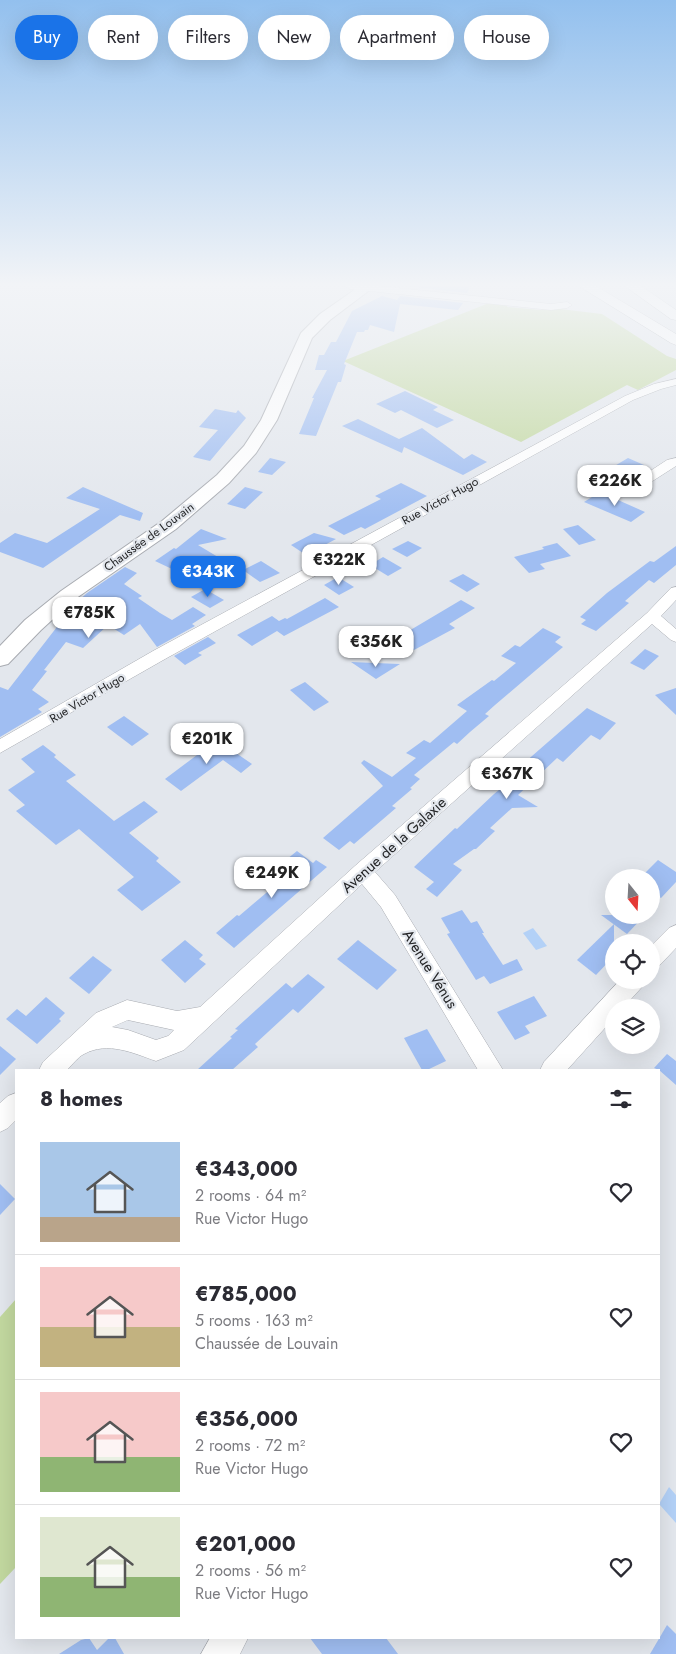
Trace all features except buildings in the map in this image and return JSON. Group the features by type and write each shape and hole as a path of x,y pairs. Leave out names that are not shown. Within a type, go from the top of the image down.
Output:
{"main road":[{"name":"Chaussée de Louvain","path":"0,658 33,625 68,595 169,525 223,479 250,449 269,420 294,363"}],"street":[{"name":"Rue Victor Hugo","path":"0,747 167,650 629,398 658,386 676,382"},
{"path":"640,492 645,480 670,463 676,462"},
{"path":"676,591 652,616 676,638"},
{"name":"Avenue de la Galaxie","path":"76,1046 107,1037 128,1040 156,1051 176,1043 363,871 652,616"},
{"name":"Avenue Vénus","path":"363,871 388,901 490,1069"},
{"path":"660,951 676,934"},
{"path":"553,1069 626,989"},
{"name":"Avenue de la Galaxie","path":"52,1069 104,1020 127,1010 177,1021 205,1016"},
{"path":"0,1120 15,1105"},
{"path":"218,1654 231,1639"}],"green space":[{"path":"348,363 676,363 676,370 638,390 627,385 521,442"},
{"path":"15,1300 15,1568 0,1584 0,1317"}],"water":[{"path":"533,928 547,946 536,950 523,933"},
{"path":"669,1487 676,1495 676,1523 660,1505"}]}
